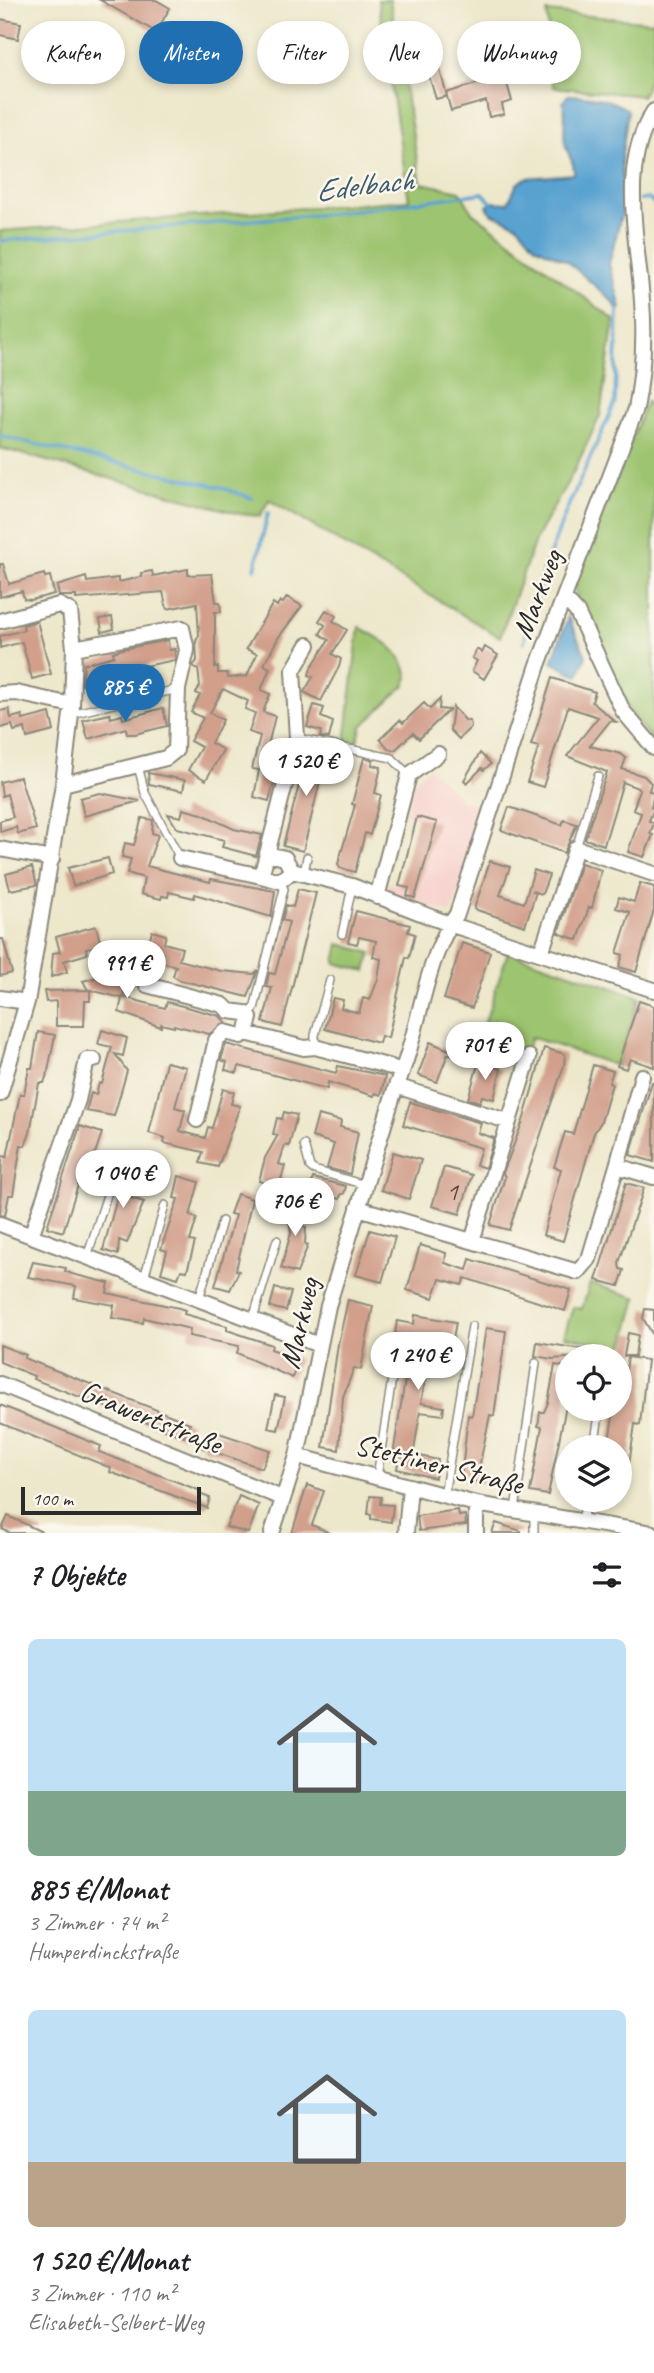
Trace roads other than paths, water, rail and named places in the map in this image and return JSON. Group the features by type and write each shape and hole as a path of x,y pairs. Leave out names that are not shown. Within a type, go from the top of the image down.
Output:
{"street":[{"name":"Markweg","path":"272,1533 297,1456 319,1345 438,945 457,914 538,665 625,443 642,379 643,313 635,228 635,163 639,141 654,111"},
{"path":"565,599 577,612 623,710 654,748"},
{"path":"0,621 59,606 70,611 74,648 72,709 52,859 27,1002 4,1066 0,1094"},
{"path":"63,784 166,758 176,750 178,689 187,650 182,628 74,648"},
{"path":"261,876 297,738 293,671 308,645"},
{"path":"0,694 16,693 72,709"},
{"path":"377,897 409,775 438,754"},
{"path":"541,953 576,848 654,874"},
{"path":"0,849 52,859"},
{"path":"267,854 285,858 292,875"},
{"path":"180,858 261,876 292,875 352,886 449,924 654,990"},
{"path":"147,985 222,1005 229,1011 247,1015 250,1018 246,1033"},
{"path":"0,998 27,1002"},
{"path":"197,1121 216,1040 225,1032 229,1011"},
{"path":"225,1032 241,1036 246,1033 304,1048 315,1047 391,1067 399,1079 507,1121"},
{"path":"472,1241 529,1057"},
{"path":"31,1236 78,1100 87,1059 94,1060"},
{"path":"358,1208 572,1272 582,1270 589,1259 642,1076"},
{"path":"617,1166 654,1177"},
{"path":"0,1224 319,1345"},
{"name":"Grawertstraße","path":"0,1384 282,1498"},
{"name":"Stettiner Straße","path":"297,1456 476,1504 587,1527 649,1533"},
{"path":"406,1533 410,1486"},
{"path":"476,1504 476,1533"}],"lane":[{"path":"72,709 178,689"},
{"path":"297,738 393,758 409,775"},
{"path":"138,765 145,793 180,858"},
{"path":"576,848 598,776"},
{"path":"247,1015 254,1009 284,889 307,857"},
{"path":"342,934 352,886"},
{"path":"315,1047 315,1035 330,980"},
{"path":"304,1145 310,1167 314,1170 365,1185"},
{"path":"87,1257 107,1195"},
{"path":"144,1278 164,1205"},
{"path":"198,1300 222,1221"},
{"path":"253,1320 277,1240"},
{"path":"444,1496 472,1326"},
{"path":"377,1477 396,1352"},
{"path":"514,1511 537,1363"},
{"path":"534,1515 534,1533"}],"water":[{"path":"568,95 607,100 628,110 621,161 624,204 609,264 621,307 619,311 612,301 567,261 535,246 518,225 491,213 487,206 493,202 508,203 517,184 526,178 574,174 564,136 563,102"},
{"path":"568,617 586,656 578,676 552,662"}],"waterway":[{"name":"Edelbach","path":"0,241 327,214 483,193 494,206"},
{"name":"Edelbach","path":"640,200 649,199 654,203"},
{"path":"524,642 543,572 567,509 615,403 618,308"},
{"path":"0,436 220,487 252,498"},
{"path":"255,569 268,513"}]}
